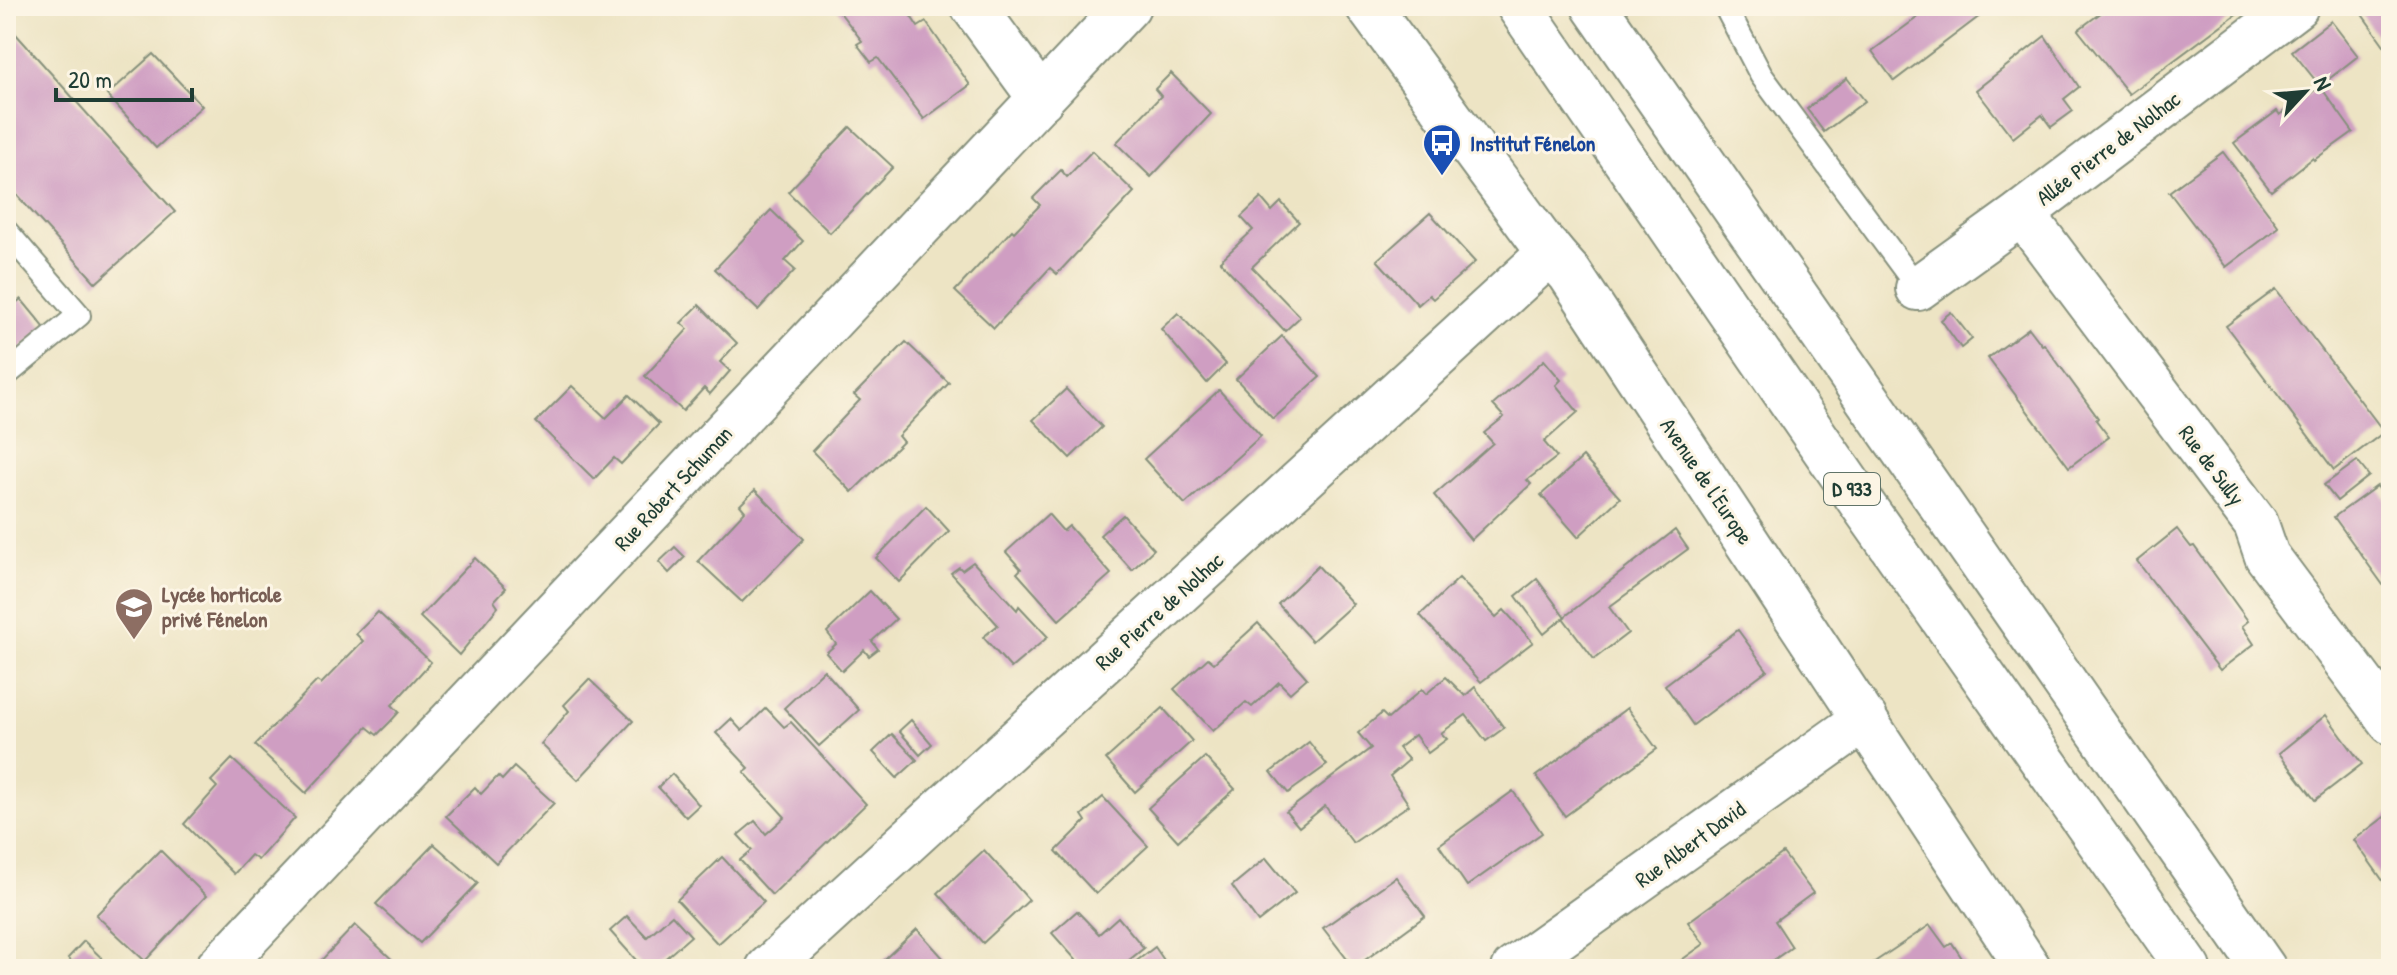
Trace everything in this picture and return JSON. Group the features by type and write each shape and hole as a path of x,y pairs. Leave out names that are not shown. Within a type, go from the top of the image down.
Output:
{"main road":[{"path":"973,6 1041,99"},
{"name":"Rue Robert Schuman","path":"217,969 1128,6"},
{"name":"Avenue de l'Europe","path":"1368,6 1570,274 2029,969"},
{"name":"D 933","path":"1519,6 1869,514 2189,969"},
{"name":"D 933","path":"1594,6 2264,969"},
{"name":"Allée Pierre de Nolhac","path":"1918,288 2296,6"},
{"name":"Rue de Sully","path":"2022,213 2256,524 2267,556 2391,722"},
{"name":"Rue Pierre de Nolhac","path":"768,969 1551,252"},
{"name":"Rue Albert David","path":"1514,969 1865,719"}],"lane":[{"path":"1725,6 1761,75 1918,288"},
{"path":"6,231 79,315 6,375"}],"building":[{"path":"835,6 904,6 918,27 926,22 970,85 924,119 878,58 871,62 857,44 862,41"},
{"path":"1933,6 1993,6 1894,81 1872,51"},
{"path":"2110,6 2247,6 2129,94 2078,30"},
{"path":"2356,6 2391,6 2391,55"},
{"path":"2331,21 2358,56 2320,86 2292,51"},
{"path":"6,23 175,212 96,283 6,183"},
{"path":"2045,36 2079,87 2064,99 2073,111 2051,127 2042,115 2013,138 1976,90"},
{"path":"153,54 202,106 156,148 107,95"},
{"path":"1171,73 1211,114 1151,177 1116,143 1161,96 1155,89"},
{"path":"1847,78 1865,101 1824,132 1807,109"},
{"path":"2320,86 2353,132 2271,191 2234,143 2277,111 2280,115"},
{"path":"850,127 893,167 830,233 788,192"},
{"path":"1092,151 1134,192 1057,274 1050,268 994,328 955,291 1040,205 1033,198 1061,170 1067,177"},
{"path":"2223,152 2279,227 2226,267 2169,192"},
{"path":"1261,198 1272,211 1281,202 1299,222 1252,267 1300,317 1285,331 1220,261 1253,230 1241,217"},
{"path":"771,210 803,241 785,261 795,270 758,310 715,269"},
{"path":"1430,213 1475,262 1433,299 1429,295 1418,305 1377,260"},
{"path":"2276,289 2384,432 2334,470 2226,326"},
{"path":"21,299 45,328 6,360 6,311"},
{"path":"699,305 737,343 720,362 730,371 710,394 704,388 683,411 645,376 688,329 681,323"},
{"path":"1951,312 1972,339 1961,348 1941,320"},
{"path":"1178,313 1226,364 1207,383 1161,329"},
{"path":"2029,328 2044,344 2109,437 2069,467 1988,358"},
{"path":"1282,336 1320,377 1273,419 1236,379"},
{"path":"906,342 949,383 898,436 903,442 852,492 812,451 860,400 854,395"},
{"path":"1544,360 1561,380 1556,385 1578,412 1544,442 1557,457 1527,480 1531,484 1471,540 1434,495 1493,443 1484,433 1504,417 1493,405"},
{"path":"572,386 606,418 629,395 659,424 621,464 614,458 594,479 536,422"},
{"path":"1066,389 1102,427 1070,458 1033,420"},
{"path":"1219,390 1261,436 1185,504 1144,459"},
{"path":"1583,457 1620,498 1578,537 1541,495"},
{"path":"2357,461 2369,476 2337,501 2324,485"},
{"path":"2377,486 2391,506 2391,596 2334,517"},
{"path":"755,490 804,539 742,602 698,561 745,511 740,505"},
{"path":"926,506 949,531 899,582 876,558"},
{"path":"1048,514 1063,531 1069,526 1111,574 1059,620 1017,573 1021,569 1006,552"},
{"path":"1123,515 1154,549 1132,570 1100,535"},
{"path":"2177,529 2191,547 2194,546 2248,621 2242,626 2254,644 2220,670 2137,561"},
{"path":"1675,530 1688,549 1609,607 1628,633 1594,659 1563,618 1544,634 1516,596 1537,579 1565,617"},
{"path":"675,547 685,557 669,573 659,562"},
{"path":"475,558 506,588 494,601 498,607 459,655 420,617"},
{"path":"973,562 1017,610 1019,606 1048,637 1011,668 983,637 998,625 951,573"},
{"path":"1318,566 1353,604 1312,641 1278,604"},
{"path":"1459,578 1496,617 1504,610 1533,642 1481,682 1420,615"},
{"path":"870,591 896,619 872,641 878,649 869,656 864,650 842,671 826,653 836,644 827,632"},
{"path":"378,612 431,662 392,705 399,712 390,722 377,735 367,727 306,793 255,745 317,681 321,684 363,641 356,634"},
{"path":"1258,623 1307,678 1290,693 1279,682 1252,707 1246,702 1213,731 1174,689 1208,658 1214,663"},
{"path":"1738,630 1767,670 1693,725 1665,685"},
{"path":"824,670 859,710 819,746 784,708"},
{"path":"1446,677 1465,696 1475,687 1504,728 1486,741 1466,715 1441,733 1447,739 1428,753 1415,735 1398,748 1409,760 1390,776 1409,805 1353,843 1325,806 1299,827 1286,812 1371,748 1358,733 1382,713 1388,719 1422,689 1426,694"},
{"path":"589,679 633,721 578,780 541,744 569,711 564,705"},
{"path":"766,708 784,727 791,722 866,804 772,895 740,860 752,850 738,835 755,821 766,834 785,817 744,772 749,768 716,733 731,719 742,731"},
{"path":"1163,708 1192,741 1135,792 1106,759"},
{"path":"1627,708 1657,749 1565,816 1536,776"},
{"path":"2326,715 2362,764 2315,800 2279,753"},
{"path":"911,720 932,744 920,755 899,731"},
{"path":"892,734 917,760 897,778 873,752"},
{"path":"1309,742 1327,765 1288,793 1271,772"},
{"path":"1205,757 1235,789 1178,841 1148,808"},
{"path":"232,759 295,818 258,860 251,855 234,874 184,824 217,787 211,781"},
{"path":"514,767 554,803 496,863 446,816 475,787 481,794 498,776 502,780"},
{"path":"672,774 699,805 686,817 658,787"},
{"path":"1513,791 1542,833 1467,886 1439,845"},
{"path":"1103,797 1148,846 1096,894 1056,851 1086,821 1082,815"},
{"path":"2391,812 2391,892 2354,840"},
{"path":"434,844 478,883 420,943 376,904"},
{"path":"160,850 206,896 145,961 96,915"},
{"path":"984,850 1029,900 983,943 938,893"},
{"path":"1783,853 1813,893 1775,921 1792,947 1761,969 1669,969 1704,944 1688,922"},
{"path":"722,857 764,902 718,944 677,900"},
{"path":"1266,858 1295,893 1258,922 1232,886"},
{"path":"1396,877 1425,916 1354,968 1323,928"},
{"path":"1077,911 1099,934 1118,917 1144,948 1118,969 1084,969 1052,933"},
{"path":"672,915 691,936 653,969 644,969 610,931 627,916 647,937"},
{"path":"355,925 398,965 394,969 313,969"},
{"path":"1930,925 1946,947 1952,943 1969,969 1864,969"},
{"path":"917,929 953,969 874,969"},
{"path":"84,941 113,969 65,969 72,962 68,958"},
{"path":"1155,947 1170,969 1126,969"}],"place":[{"name":"Institut Fénelon","path":"1442,177"},
{"name":"Lycée horticole privé Fénelon","path":"134,641"}]}
